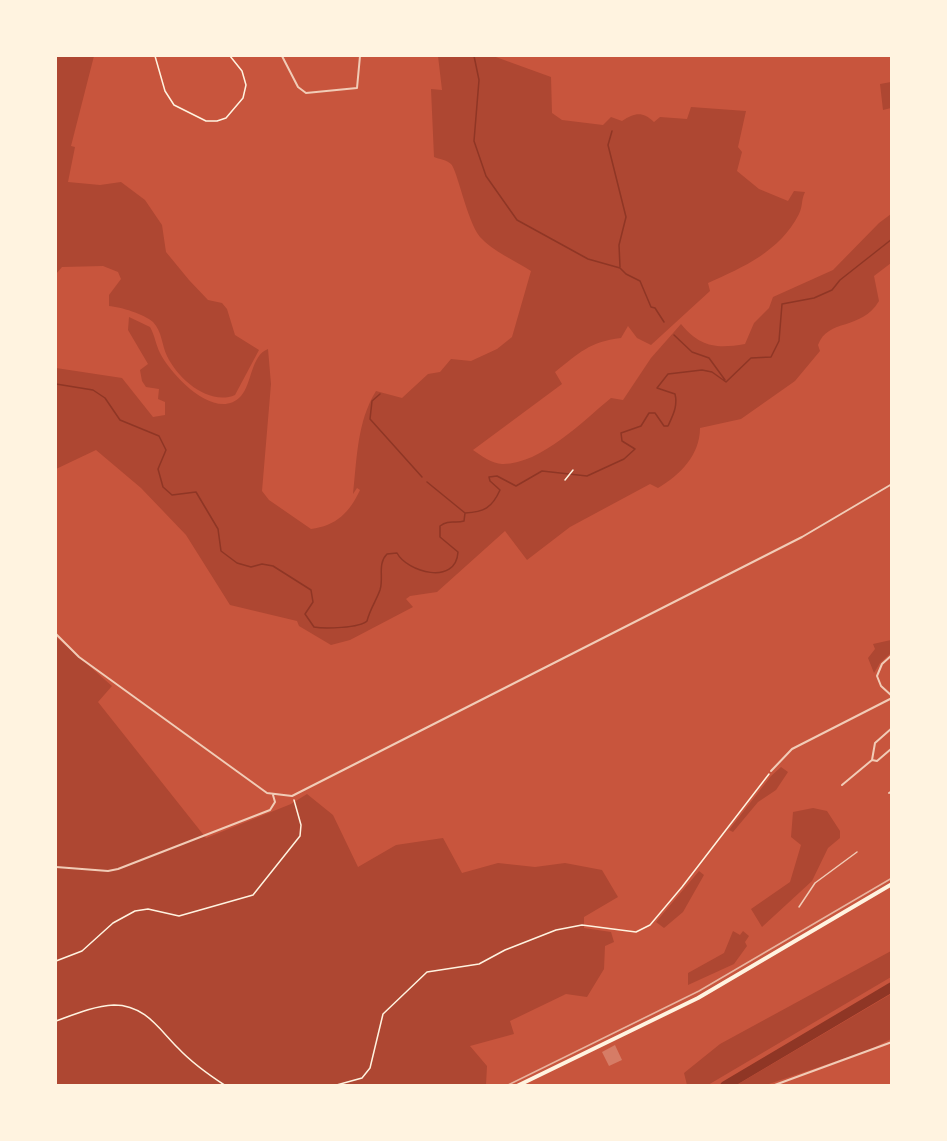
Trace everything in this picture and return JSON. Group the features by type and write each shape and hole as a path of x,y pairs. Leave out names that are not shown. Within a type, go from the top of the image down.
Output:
{"main road":[{"path":"516,1086 704,994 891,884"}],"street":[{"path":"282,56 298,87 306,93 348,91 357,88 360,56"},
{"path":"56,634 79,657 203,748 273,795 292,796 802,537 891,484"},
{"path":"771,771 792,749 891,697 881,686 877,676 882,664 891,656"},
{"path":"842,785 872,760 875,743 891,728"},
{"path":"872,760 877,761 891,749"},
{"path":"56,867 108,871 118,869 270,810 275,802 273,795"},
{"path":"772,1086 891,1042"}],"lane":[{"path":"799,907 815,883 857,852"}],"path":[{"path":"155,56 165,90 174,105 206,121 226,118 243,98 246,85 242,70 230,56"},
{"path":"565,480 573,470"},
{"path":"333,1086 362,1078 370,1068 383,1014 427,972 479,964 556,930 582,925 636,932 650,925 771,771"},
{"path":"56,961 82,951 113,923 135,911 148,909 179,916 253,895 300,836 299,811 292,796"},
{"path":"56,1021 103,1006 116,1005 136,1010 155,1022 193,1063 226,1086"}],"shaded area":[{"path":"56,56 94,56 71,146 75,147 68,182 100,185 121,182 145,200 162,225 166,252 208,300 222,303 227,309 235,335 259,350 235,395 215,397 195,388 172,365 153,322 132,311 109,306 109,295 121,279 118,272 103,266 62,267 56,274"},
{"path":"438,56 493,56 551,77 552,113 562,120 603,125 611,117 622,121 638,114 654,122 660,117 687,119 691,107 746,111 738,147 742,152 737,171 759,189 788,201 794,191 805,192 799,214 782,238 748,264 708,283 710,291 651,345 637,338 628,326 621,338 592,346 555,372 562,384 473,450 491,461 502,464 531,457 560,440 611,398 623,400 651,358 681,324 702,342 717,346 745,344 754,323 769,308 773,297 833,270 879,223 891,214 891,263 874,276 879,301 872,310 863,317 829,331 818,345 820,351 795,381 741,419 700,428 697,447 693,455 666,483 658,488 650,484 570,527 527,560 505,531 437,592 410,596 406,599 413,607 350,640 331,645 299,626 297,621 230,605 186,535 141,488 96,450 56,469 56,368 122,378 153,417 165,415 165,402 158,399 159,389 146,387 142,381 140,370 148,364 128,330 129,317 150,327 160,353 184,383 195,393 219,404 231,403 241,396 258,357 268,349 271,384 262,491 269,500 311,529 328,525 341,517 352,505 360,490 357,488 353,494 361,428 376,391 402,398 428,374 440,372 451,359 471,361 497,349 512,337 531,271 497,251 480,237 471,220 451,164 434,157 431,89 442,90"},
{"path":"891,82 891,108 883,110 880,84"},
{"path":"56,637 112,686 98,702 206,838 291,804 307,794 333,815 358,867 396,845 443,838 462,873 498,863 535,867 565,863 602,870 618,897 584,917 584,928 611,932 614,942 605,946 604,969 587,997 566,994 510,1021 514,1034 470,1046 487,1066 486,1085 56,1085"},
{"path":"891,640 891,653 880,663 874,673 868,658 875,649 873,644"},
{"path":"781,767 788,772 776,790 758,802 733,832 729,830 771,776"},
{"path":"813,808 827,811 840,831 840,838 828,848 812,881 762,927 751,909 790,882 801,845 791,837 793,812"},
{"path":"699,871 704,875 683,912 664,928 656,922"},
{"path":"733,931 740,935 743,931 749,936 745,942 747,946 734,964 688,985 688,973 724,953"},
{"path":"891,951 891,977 708,1085 687,1085 684,1073 720,1044"},
{"path":"891,994 891,1039 869,1050 766,1085 735,1086"}],"building":[{"path":"615,1045 622,1060 609,1066 602,1052"}],"waterway":[{"path":"474,56 479,80 474,141 486,176 517,220 588,259 620,268 640,281 651,307 655,308 664,322"},
{"path":"612,131 608,145 626,217 619,245 620,267"},
{"path":"56,384 93,390 105,398 120,420 159,436 166,450 158,469 163,487 172,495 196,492 218,529 221,551 237,563 251,567 262,564 273,566 311,590 313,602 305,614 314,627 350,627 367,621 380,590 381,567 387,554 397,553 410,566 430,572 449,569 455,563 458,552 440,537 440,526 464,521 465,513 487,508 500,490 490,481 489,477 497,476 516,486 542,471 587,476 624,459 635,449 622,441 621,433 641,426 649,413 655,413 664,426 668,426 675,406 675,394 657,388 668,374 702,370 712,372 726,382 751,358 771,357 779,341 782,304 814,298 832,290 840,280 892,239"},
{"path":"674,335 692,352 709,358 725,380"},
{"path":"380,394 372,401 370,419 422,477"},
{"path":"427,482 465,513"},
{"path":"725,1086 892,987"}],"railway":[{"path":"506,1086 699,991 892,878"}]}
